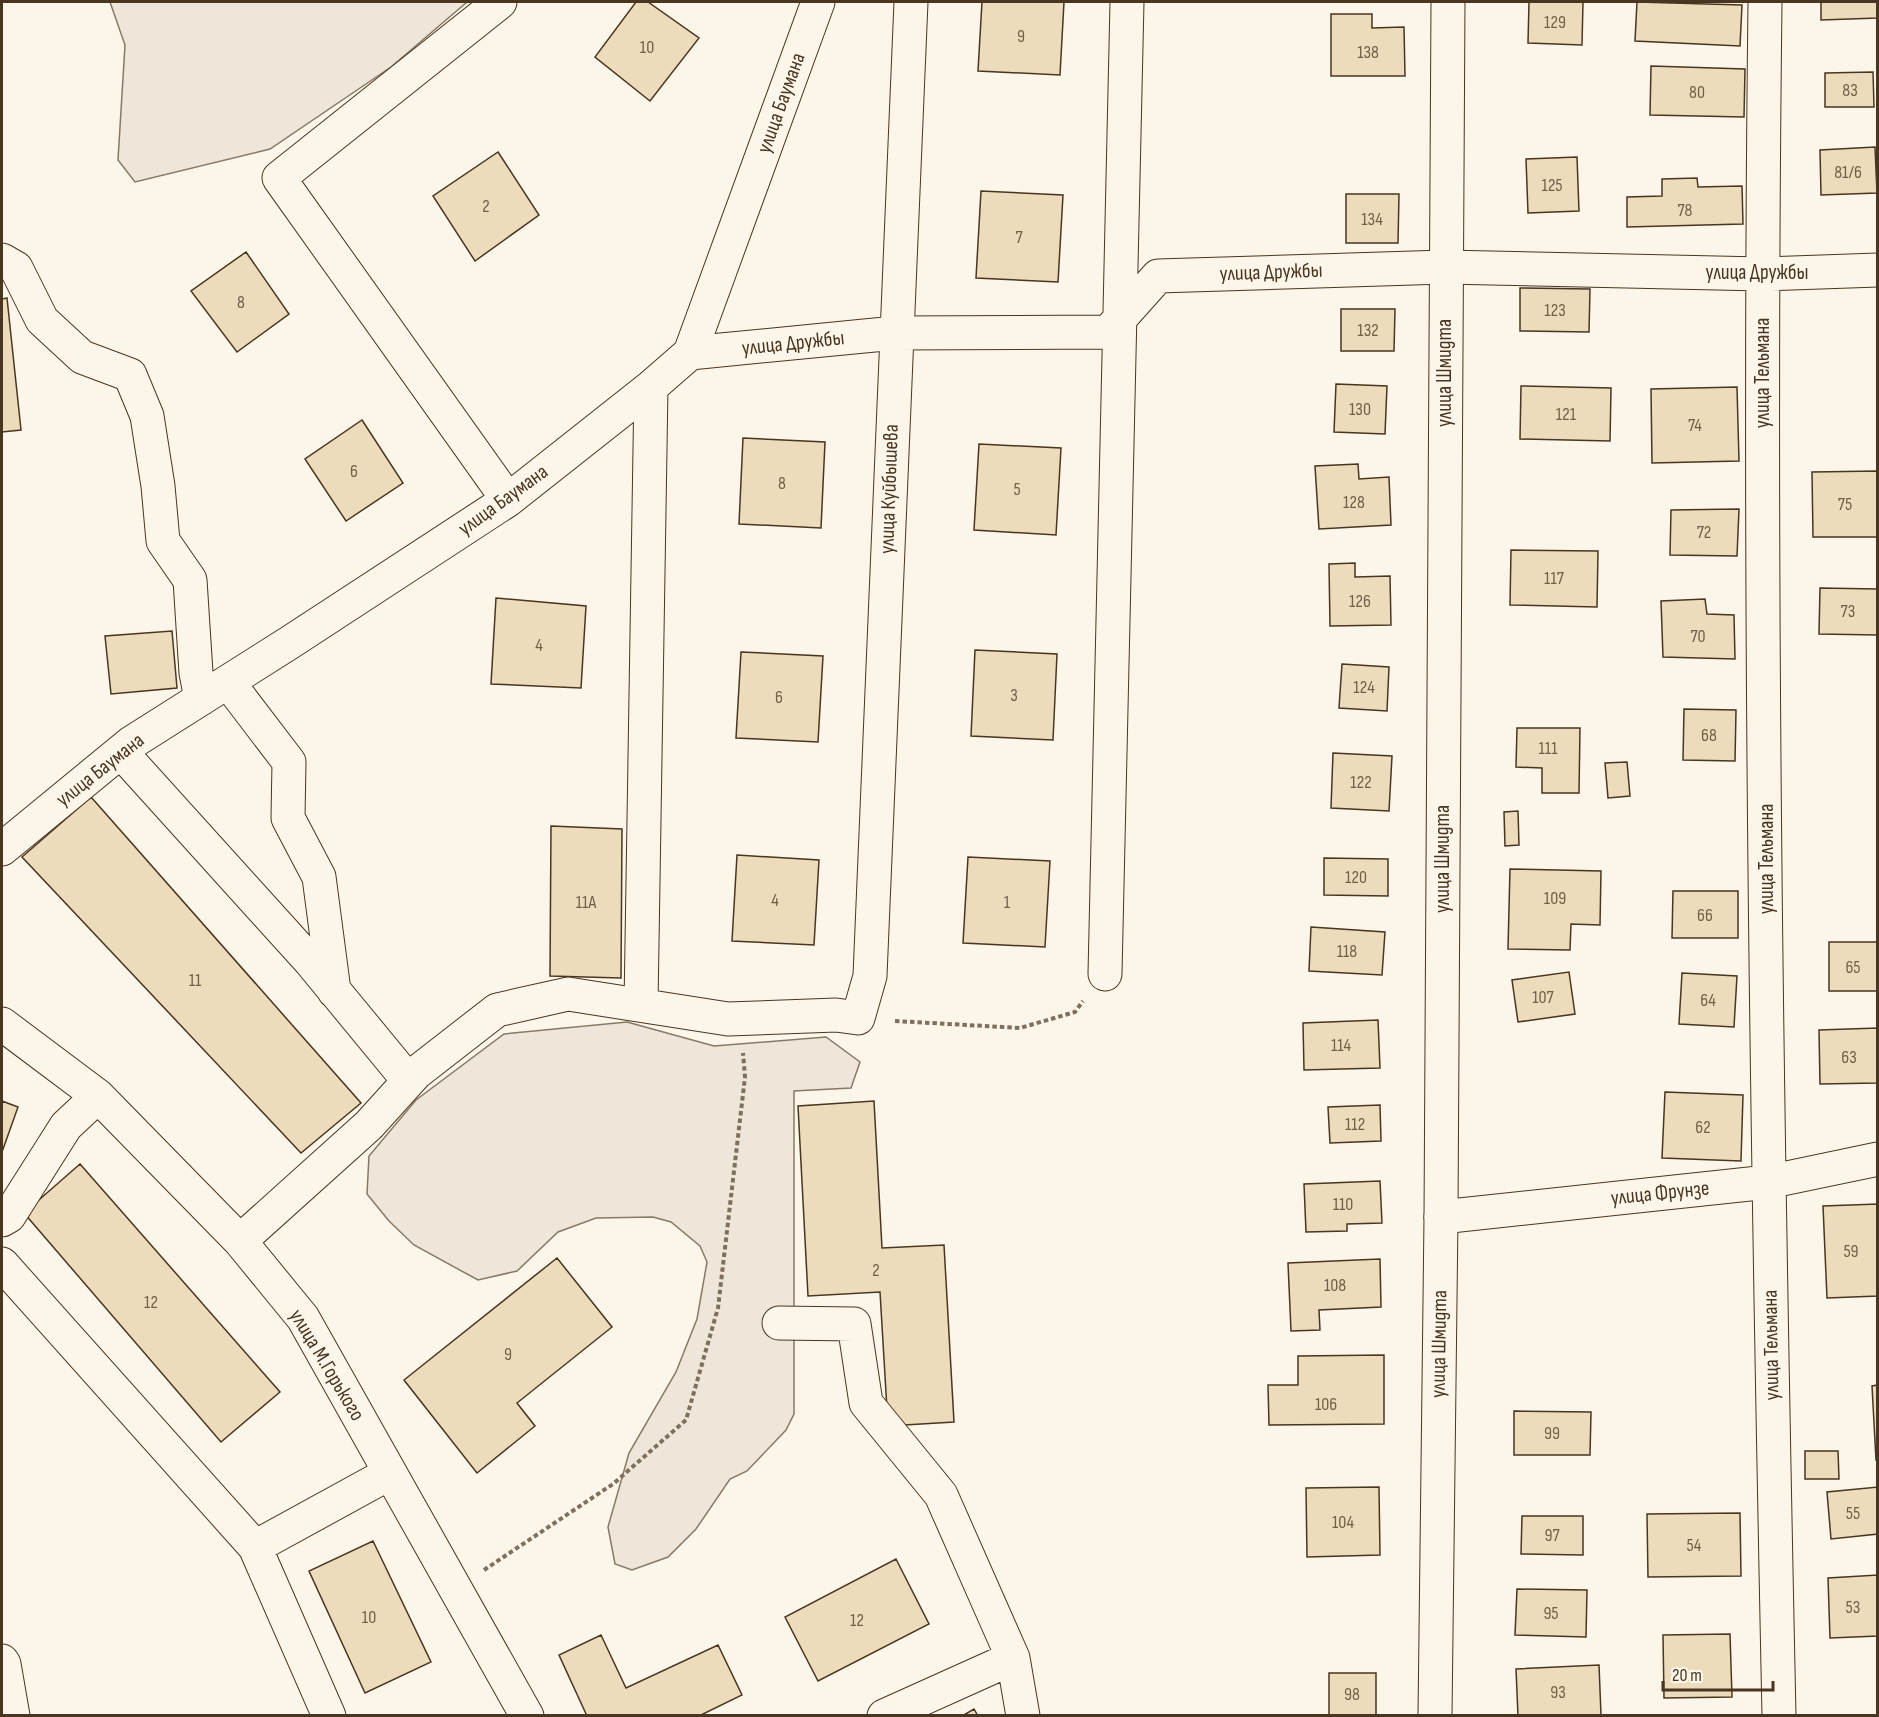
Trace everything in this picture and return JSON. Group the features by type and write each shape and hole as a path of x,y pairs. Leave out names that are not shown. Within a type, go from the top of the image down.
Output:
{"street":[{"path":"500,2 279,178 508,500"},
{"name":"улица Баумана","path":"2,849 130,744 508,500 651,387 690,353 818,2"},
{"name":"улица Куйбышева","path":"858,1018 870,976 910,2"},
{"path":"1105,974 1127,2"},
{"name":"улица Шмидта","path":"1435,1716 1441,1217 1448,2"},
{"name":"улица Тельмана","path":"1766,2 1762,274 1768,1182 1779,1716"},
{"path":"2,261 16,268 42,320 82,357 130,375 147,416 158,486 163,541 189,580 196,673 289,762 288,819 319,877 334,991"},
{"name":"улица Дружбы","path":"690,353 895,333 1108,332 1158,276 1445,267 1762,274 1878,270"},
{"path":"641,1005 651,387"},
{"path":"121,752 334,991 408,1080"},
{"path":"240,1241 369,1125 408,1080 497,1010 568,994 728,1019 836,1015 858,1018"},
{"name":"улица М.Горького","path":"2,1024 98,1096 240,1241 303,1318 527,1716"},
{"path":"2,1220 9,1216 66,1126 98,1096"},
{"name":"улица Фрунзе","path":"1441,1217 1768,1182 1878,1159"},
{"path":"2,1264 255,1547 329,1716"},
{"path":"779,1323 854,1324 866,1404 941,1495 1013,1658 1023,1716"},
{"path":"255,1547 390,1473"},
{"path":"884,1716 1013,1658"},
{"path":"2,1661 13,1716"}],"path":[{"path":"858,1018 1020,1028 1075,1012 1105,974"},
{"path":"456,1588 613,1485 686,1420 718,1308 745,1077 741,1019"}],"shaded area":[{"path":"110,2 467,2 391,67 270,149 135,182 118,160 125,45"},
{"path":"627,1022 714,1046 826,1037 860,1062 851,1088 794,1091 794,1414 786,1430 747,1471 730,1479 696,1529 668,1557 632,1570 615,1564 608,1527 629,1453 676,1372 697,1319 707,1262 700,1246 671,1222 653,1217 596,1218 558,1232 517,1271 478,1280 414,1245 389,1221 367,1194 369,1156 416,1100 504,1034"}],"building":[{"path":"636,2 648,2 699,38 650,101 595,57"},
{"path":"982,2 1064,2 1060,75 978,71"},
{"path":"1529,2 1583,2 1582,45 1528,43"},
{"path":"1637,2 1742,5 1740,46 1635,41"},
{"path":"1821,2 1878,2 1878,18 1821,20"},
{"path":"1331,14 1372,14 1372,28 1404,27 1405,76 1331,76"},
{"path":"1651,66 1745,69 1744,117 1650,115"},
{"path":"1873,72 1874,107 1825,107 1825,73"},
{"path":"1875,147 1877,193 1821,195 1820,150"},
{"path":"498,152 539,215 475,261 433,196"},
{"path":"1577,157 1579,211 1528,213 1526,159"},
{"path":"1697,178 1698,187 1742,186 1743,224 1627,227 1627,197 1662,196 1662,179"},
{"path":"981,191 1063,195 1058,282 976,278"},
{"path":"1346,194 1399,194 1398,243 1346,243"},
{"path":"246,252 289,314 237,352 191,291"},
{"path":"1520,288 1590,289 1589,332 1520,331"},
{"path":"7,298 21,430 2,432 2,299"},
{"path":"1341,309 1395,309 1394,351 1341,351"},
{"path":"1336,384 1387,386 1385,434 1334,432"},
{"path":"1521,386 1611,388 1610,441 1520,439"},
{"path":"1737,387 1739,461 1652,463 1651,389"},
{"path":"362,420 403,483 346,521 305,459"},
{"path":"743,438 825,442 821,528 739,524"},
{"path":"979,444 1061,448 1056,535 974,530"},
{"path":"1358,464 1359,479 1389,477 1391,525 1319,529 1315,466"},
{"path":"1878,471 1878,537 1813,537 1812,472"},
{"path":"1739,509 1737,556 1670,555 1671,510"},
{"path":"1511,550 1598,551 1597,607 1510,605"},
{"path":"1355,563 1355,577 1390,576 1391,625 1330,626 1329,564"},
{"path":"1820,588 1878,589 1878,635 1819,634"},
{"path":"496,598 586,606 581,688 491,684"},
{"path":"1705,599 1707,614 1734,615 1735,659 1663,657 1661,601"},
{"path":"172,631 177,688 111,694 105,636"},
{"path":"975,650 1057,654 1053,740 971,736"},
{"path":"741,652 823,656 818,742 736,738"},
{"path":"1342,664 1389,667 1387,711 1339,708"},
{"path":"1684,709 1736,710 1735,761 1683,760"},
{"path":"1517,728 1580,728 1579,793 1542,793 1542,768 1516,767"},
{"path":"1333,753 1392,756 1389,811 1331,808"},
{"path":"1627,762 1630,796 1608,798 1605,763"},
{"path":"91,797 361,1103 301,1153 22,857"},
{"path":"1518,811 1519,845 1505,846 1504,812"},
{"path":"551,826 622,829 621,978 550,976"},
{"path":"737,855 819,860 814,945 732,941"},
{"path":"968,857 1050,861 1045,947 963,943"},
{"path":"1324,858 1388,859 1388,896 1324,895"},
{"path":"1510,869 1601,871 1600,925 1571,924 1570,950 1508,949"},
{"path":"1673,891 1738,891 1738,938 1672,938"},
{"path":"1311,927 1385,932 1382,975 1309,971"},
{"path":"1829,942 1878,942 1878,991 1829,991"},
{"path":"1569,972 1575,1014 1518,1022 1512,980"},
{"path":"1682,973 1737,976 1734,1027 1679,1024"},
{"path":"1378,1020 1380,1068 1304,1070 1303,1023"},
{"path":"1878,1028 1878,1083 1820,1084 1819,1030"},
{"path":"1665,1092 1743,1095 1741,1161 1662,1158"},
{"path":"2,1101 18,1107 2,1152"},
{"path":"874,1101 882,1248 944,1245 954,1422 888,1426 880,1292 808,1296 798,1106"},
{"path":"1380,1105 1381,1141 1330,1143 1328,1107"},
{"path":"80,1164 280,1392 221,1442 24,1213"},
{"path":"1380,1181 1382,1223 1347,1224 1347,1231 1306,1232 1304,1184"},
{"path":"1878,1204 1878,1296 1827,1298 1823,1206"},
{"path":"557,1258 612,1327 517,1403 535,1426 477,1473 404,1380"},
{"path":"1380,1259 1381,1307 1319,1310 1320,1330 1291,1331 1288,1263"},
{"path":"1384,1355 1384,1424 1269,1425 1268,1385 1298,1385 1298,1356"},
{"path":"1878,1385 1878,1460 1876,1460 1872,1386"},
{"path":"1514,1411 1591,1412 1590,1455 1514,1455"},
{"path":"1805,1451 1838,1451 1839,1479 1805,1479"},
{"path":"1379,1487 1380,1555 1307,1557 1306,1488"},
{"path":"1878,1487 1878,1534 1831,1539 1827,1492"},
{"path":"1740,1513 1741,1576 1648,1577 1647,1514"},
{"path":"1522,1516 1583,1516 1583,1555 1521,1554"},
{"path":"373,1541 431,1662 365,1693 309,1571"},
{"path":"896,1559 929,1624 818,1681 785,1617"},
{"path":"1878,1575 1878,1636 1830,1638 1828,1578"},
{"path":"1517,1589 1587,1590 1586,1637 1515,1635"},
{"path":"1730,1634 1732,1697 1664,1698 1663,1635"},
{"path":"601,1635 626,1688 718,1645 742,1695 699,1716 587,1716 559,1655"},
{"path":"1599,1665 1601,1715 1518,1716 1516,1669"},
{"path":"1329,1673 1376,1673 1376,1715 1329,1716"},
{"path":"974,1709 978,1716 962,1716"}]}
